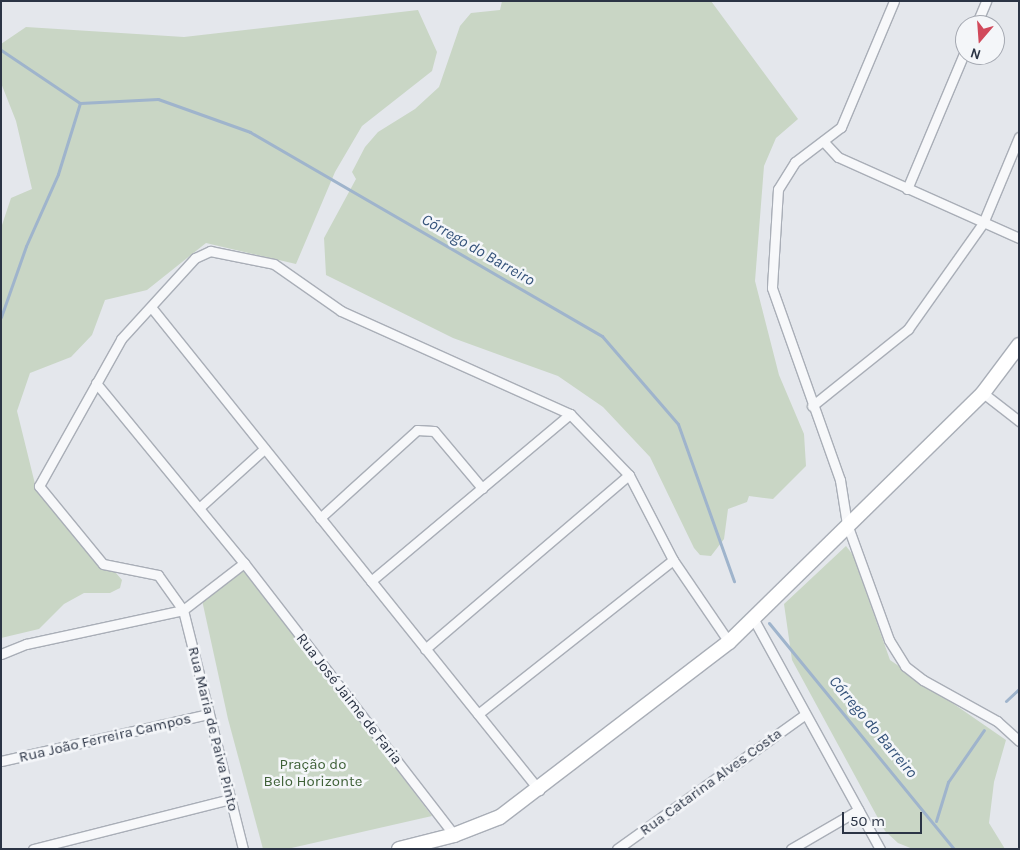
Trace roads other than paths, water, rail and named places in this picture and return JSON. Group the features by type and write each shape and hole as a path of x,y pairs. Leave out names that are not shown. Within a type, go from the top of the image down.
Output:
{"street":[{"path":"894,1 840,127 795,162 778,189 772,288 812,406 840,480 847,524 889,640 904,666 997,721 1019,741"},
{"path":"980,15 986,1"},
{"path":"907,189 959,65"},
{"path":"812,406 908,329 983,223 1019,138"},
{"path":"824,140 838,158 1019,238"},
{"path":"183,610 158,576 103,564 39,486 122,339 195,258 210,251 274,264 341,311 570,414 630,475 673,560 728,642"},
{"path":"151,307 539,790"},
{"path":"398,849 454,835 500,816 539,790 728,642 982,393 1019,345"},
{"name":"Rua José Jaime de Faria","path":"96,384 244,563 454,835"},
{"path":"982,393 1019,422"},
{"path":"371,581 570,414"},
{"path":"320,518 417,430 434,431 482,488"},
{"path":"199,508 264,449"},
{"path":"425,649 630,475"},
{"path":"478,714 673,560"},
{"path":"1,654 26,644 183,610 244,563"},
{"name":"Rua Maria de Paiva Pinto","path":"183,610 243,849"},
{"path":"753,618 804,715 880,849"},
{"name":"Rua João Ferreira Campos","path":"1,762 208,714"},
{"name":"Rua Catarina Alves Costa","path":"617,849 804,715"},
{"path":"33,849 230,799"},
{"path":"791,849 858,810"}],"waterway":[{"path":"1,50 80,103"},
{"name":"Córrego do Barreiro","path":"80,103 158,99 250,132 602,336 678,424 734,581"},
{"path":"1,317 26,246 58,174 80,103"},
{"name":"Córrego do Barreiro","path":"769,623 954,849"},
{"path":"1006,701 1019,689"},
{"path":"936,821 948,782 984,730"}],"park label":[{"name":"Pração do Belo Horizonte","path":"313,772"}]}
